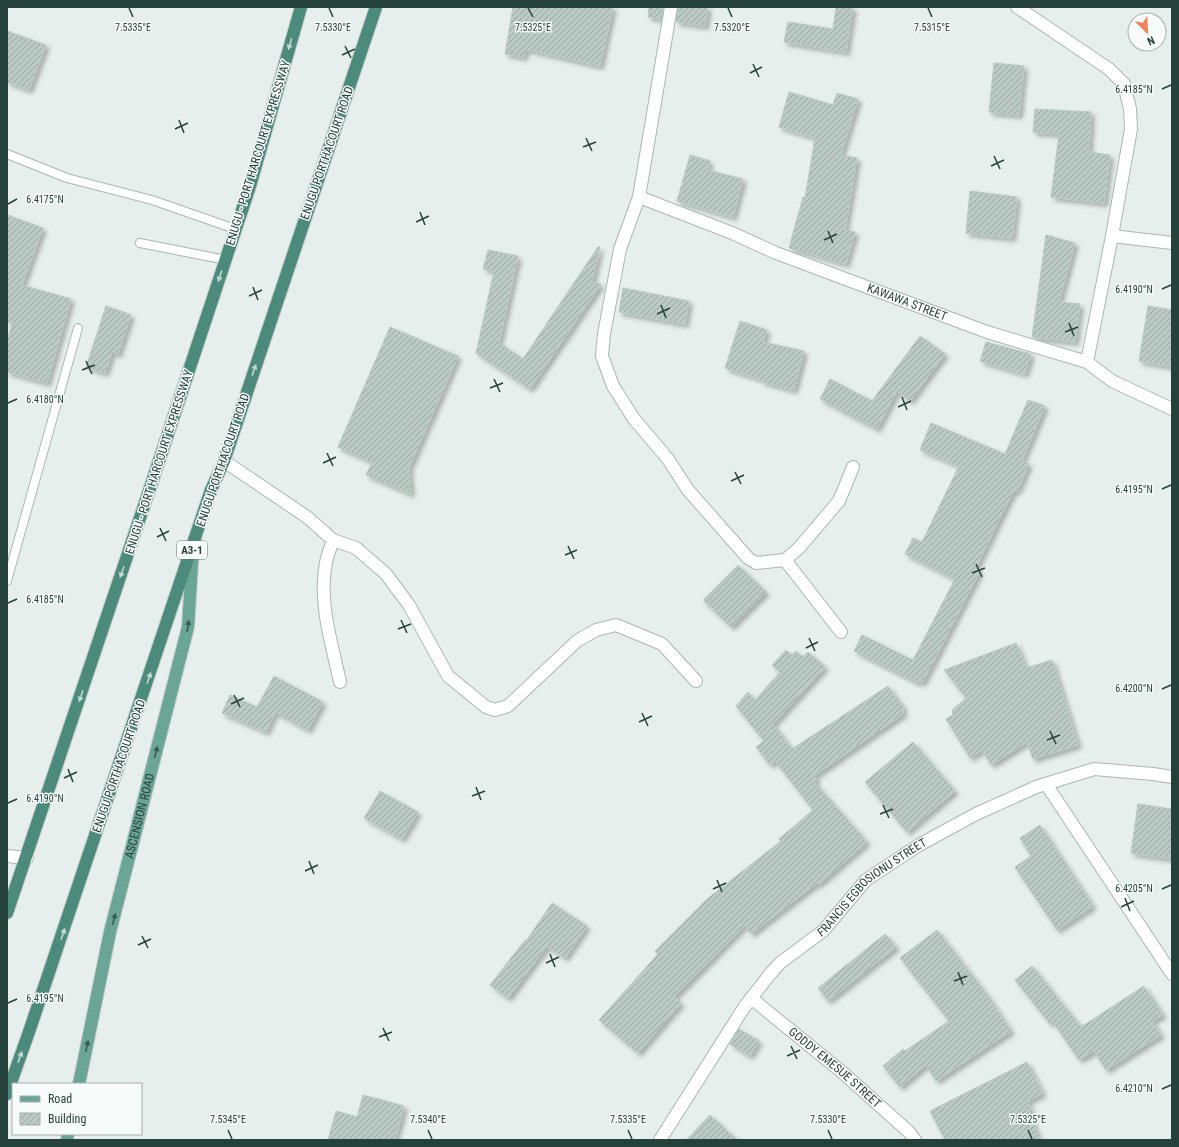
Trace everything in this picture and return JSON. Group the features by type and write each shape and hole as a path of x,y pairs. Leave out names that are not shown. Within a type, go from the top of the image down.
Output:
{"highway":[{"name":"ENUGU - PORT HARCOURT EXPRESSWAY","path":"7,913 226,260 250,186 301,7"},
{"name":"ENUGU PORTHACOURT ROAD","path":"7,1094 33,1022 211,490 224,461 376,7"}],"main road":[{"name":"ASCENSION ROAD","path":"79,1083 110,932 188,627 193,546"}],"street":[{"path":"671,7 639,197 620,249 604,334 602,356 613,386 634,419 668,459 688,490 748,558 756,563 785,560 798,549 839,501 853,467"},
{"path":"1017,7 1110,69 1124,84 1130,109 1131,129 1087,362"},
{"name":"KAWAWA STREET","path":"639,197 732,233 776,253 987,332 1087,362 1112,381 1172,409"},
{"path":"1112,236 1172,243"},
{"path":"224,461 307,516 334,540 356,548 386,574 409,605 448,676 486,707 495,710 508,706 577,641 596,630 616,625 662,644 696,681"},
{"path":"334,540 326,562 324,601 340,682"},
{"path":"785,560 841,632"},
{"name":"FRANCIS EGBOSIONU STREET","path":"660,1140 751,998 780,964 823,931 866,880 919,845 976,814 1046,784 1094,769 1172,777"},
{"path":"1046,784 1172,974"},
{"path":"7,856 26,858"},
{"name":"GODDY EMESUE STREET","path":"751,998 842,1072 909,1132 915,1140"}],"lane":[{"path":"7,154 67,178 152,200 235,229"},
{"path":"140,243 226,260"},
{"path":"7,581 78,328"}],"building":[{"path":"513,7 613,7 600,66 525,49 524,57 505,54"},
{"path":"649,7 663,7 661,19 648,17"},
{"path":"678,7 708,7 705,26 676,22"},
{"path":"836,7 853,7 846,52 784,42 788,22 833,29"},
{"path":"7,31 46,45 29,90 7,82"},
{"path":"994,63 1024,66 1019,115 989,112"},
{"path":"789,92 833,105 837,93 858,99 841,155 857,158 845,230 855,232 846,264 789,248 803,197 805,198 815,138 779,127"},
{"path":"1035,109 1091,112 1089,152 1110,155 1104,203 1051,197 1059,134 1033,132"},
{"path":"690,155 710,161 707,170 743,179 733,217 677,201"},
{"path":"970,191 1017,197 1012,238 966,233"},
{"path":"7,215 43,228 22,285 71,299 47,383 7,372 7,341 12,323 7,322"},
{"path":"1046,235 1075,243 1059,302 1080,304 1075,342 1032,337"},
{"path":"598,247 600,247 592,282 601,284 530,389 476,353 494,271 483,269 488,250 518,256 499,343 523,359"},
{"path":"623,288 689,301 685,324 619,312"},
{"path":"106,306 131,315 118,354 112,352 105,373 86,367"},
{"path":"1148,306 1172,310 1172,367 1139,361"},
{"path":"740,321 767,330 763,342 804,351 794,390 763,382 763,380 725,368"},
{"path":"390,327 458,356 409,468 411,494 366,475 372,462 338,447"},
{"path":"920,336 945,354 910,401 897,391 877,429 820,399 830,379 872,401"},
{"path":"986,342 1031,354 1025,374 980,361"},
{"path":"1028,400 1045,406 1022,461 1029,464 1017,491 1014,490 975,569 980,571 923,682 916,682 854,651 862,635 913,660 955,579 905,554 913,538 922,542 959,466 920,450 931,423 1005,454"},
{"path":"738,565 766,592 731,627 703,600"},
{"path":"1016,643 1026,668 1052,660 1078,745 1033,759 1027,742 991,765 982,750 970,758 946,719 953,715 952,710 966,698 944,670"},
{"path":"786,650 792,655 796,651 803,657 808,652 825,667 773,724 792,749 888,686 903,707 903,714 814,776 817,780 814,782 867,842 819,884 817,883 751,934 745,925 674,997 681,1003 638,1053 599,1020 658,954 655,951 707,899 781,841 779,839 813,810 775,761 770,765 756,747 764,741 736,706 748,692 755,700 780,672 772,665"},
{"path":"274,676 323,702 308,730 275,712 266,732 222,713 230,695 257,707"},
{"path":"913,742 955,791 907,832 865,782"},
{"path":"380,791 418,812 402,839 364,818"},
{"path":"1138,804 1172,809 1172,859 1131,853"},
{"path":"1040,825 1093,906 1057,930 1015,867 1031,856 1020,838"},
{"path":"552,903 587,926 565,958 547,946 508,998 490,985 525,940 526,941"},
{"path":"937,930 988,996 1011,1031 936,1081 926,1065 900,1087 883,1066 903,1049 905,1051 949,1021 900,958"},
{"path":"885,934 896,947 828,1001 818,988"},
{"path":"1032,966 1081,1027 1144,986 1163,1015 1152,1021 1161,1035 1106,1070 1094,1051 1079,1060 1053,1022 1050,1024 1015,980"},
{"path":"739,1029 759,1041 750,1056 730,1044"},
{"path":"1027,1062 1043,1093 1027,1102 1031,1110 1029,1111 1039,1140 945,1140 930,1111"},
{"path":"363,1095 404,1106 395,1140 328,1140 336,1111 357,1117"},
{"path":"710,1115 737,1140 686,1140"}]}
